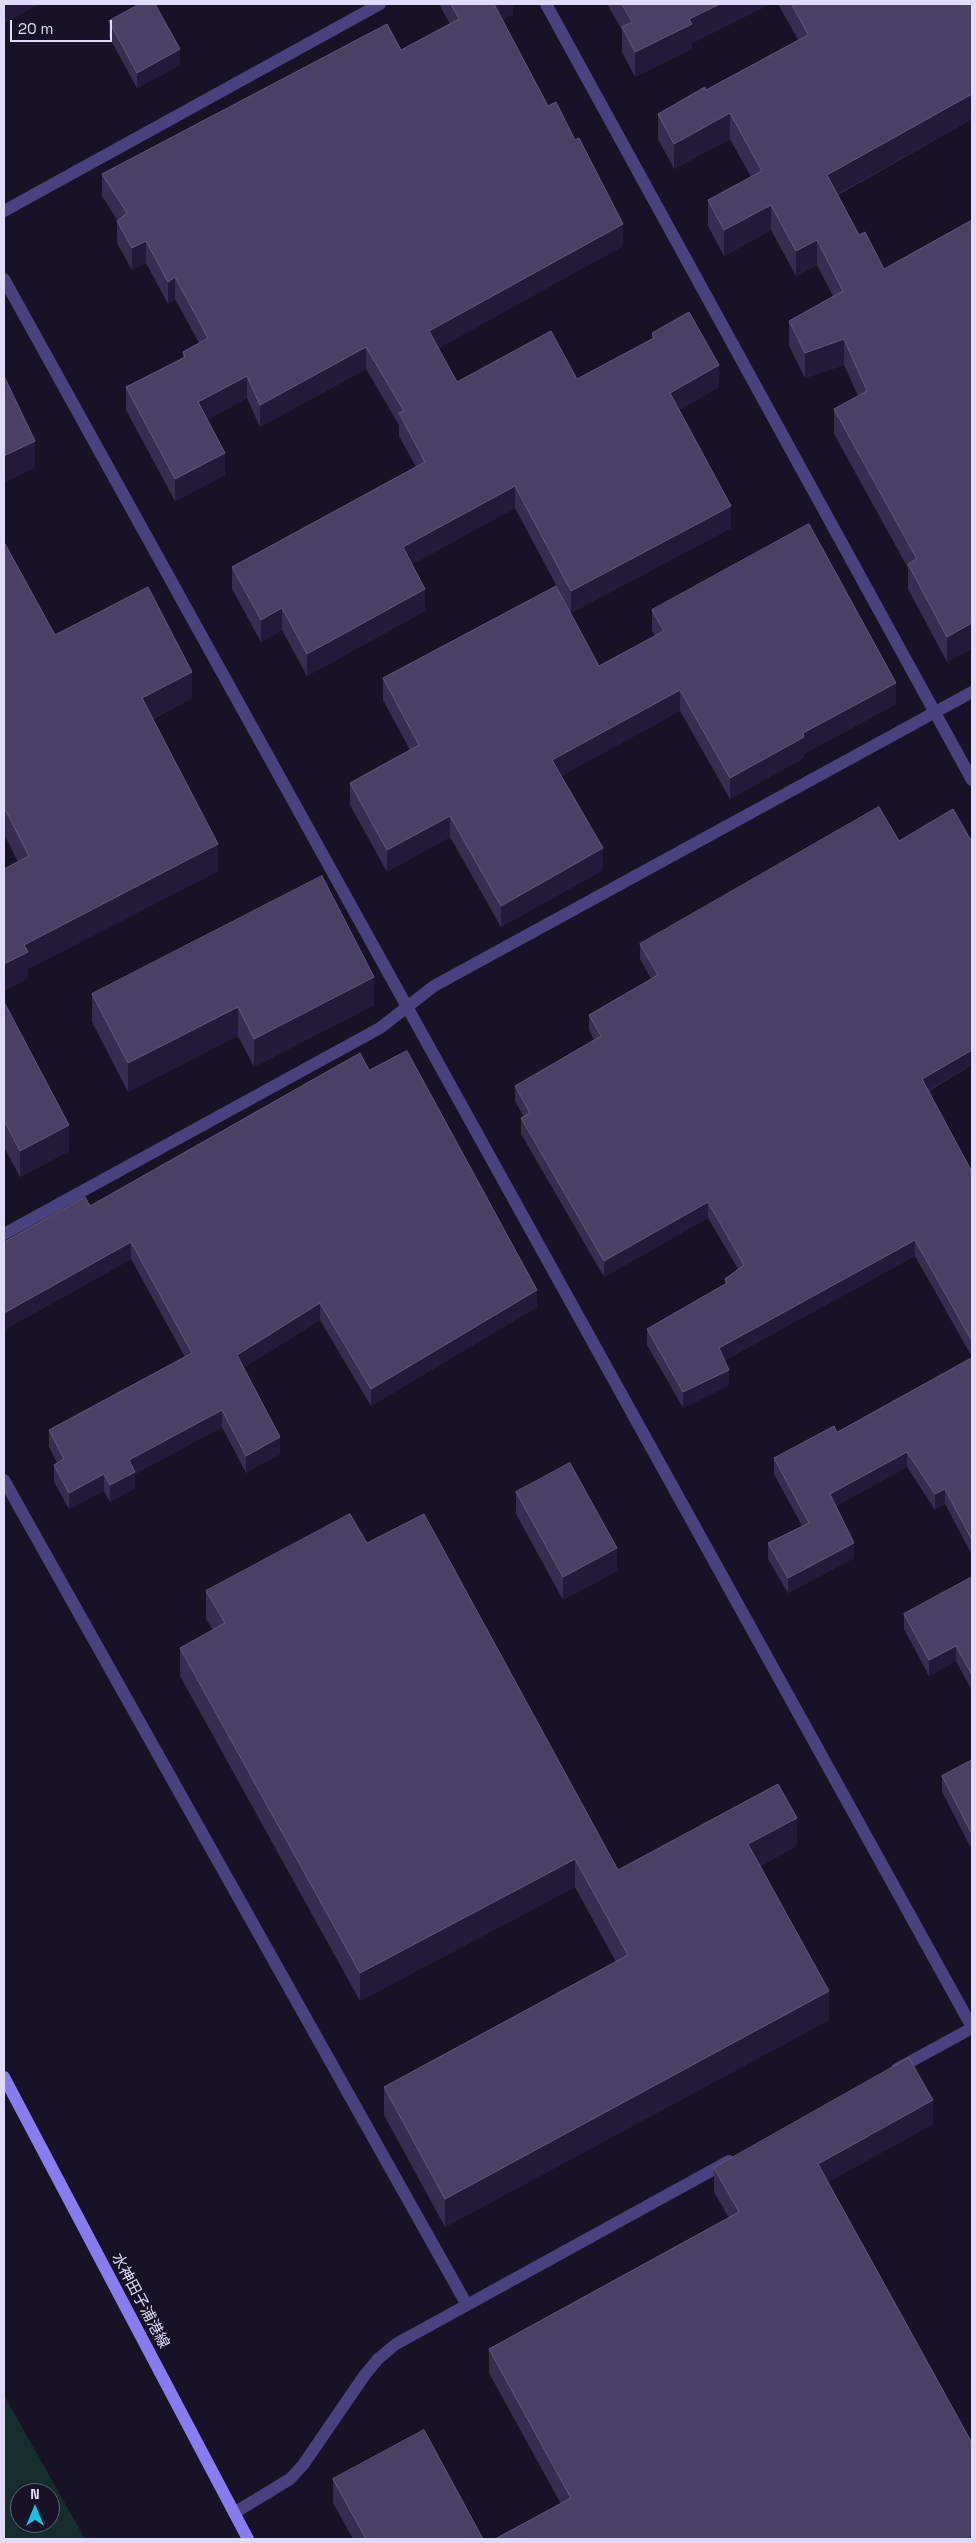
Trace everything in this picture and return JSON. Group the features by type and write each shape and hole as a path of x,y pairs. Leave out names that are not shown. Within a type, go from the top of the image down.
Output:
{"main road":[{"name":"水神田子浦港線","path":"4,2077 248,2539"}],"street":[{"path":"4,211 380,4"},
{"path":"546,4 972,780"},
{"path":"4,279 972,2028 885,2075"},
{"path":"4,1234 380,1028 434,986 972,692"},
{"path":"4,1480 467,2305"},
{"path":"234,2514 290,2479 378,2358 396,2344 737,2157"}],"green space":[{"path":"4,2395 54,2483 10,2483 10,2533 60,2533 60,2495 85,2539 4,2539"}],"building":[{"path":"140,4 155,4 180,49 137,73 109,21"},
{"path":"451,4 494,4 548,106 556,102 575,140 579,138 623,224 429,331 457,382 551,331 577,379 654,338 652,333 689,312 719,365 670,393 731,506 571,591 515,486 403,547 425,589 307,654 282,608 261,620 232,567 425,462 399,413 404,411 366,347 260,405 247,376 198,402 225,453 175,479 126,387 185,357 183,352 208,338 175,277 168,282 146,241 132,248 117,221 127,213 102,174 387,24 401,50 459,19"},
{"path":"622,4 720,4 689,19 692,24 635,52 622,27 632,22"},
{"path":"792,4 972,4 972,94 827,175 859,235 865,232 884,269 972,220 972,623 947,637 908,564 917,559 834,409 867,391 844,339 805,353 789,321 843,291 817,240 796,251 771,205 724,230 708,200 762,171 730,113 674,144 658,114 705,87 706,90 808,35"},
{"path":"4,376 35,441 4,456"},
{"path":"809,524 896,683 803,733 804,737 730,778 680,690 552,760 603,848 501,906 450,816 387,850 350,783 419,745 383,678 556,586 599,666 664,631 652,610"},
{"path":"4,542 55,635 148,587 192,672 142,698 218,844 24,945 28,952 4,964 4,869 29,856 4,807"},
{"path":"879,807 899,841 953,809 972,842 972,1050 922,1079 972,1172 972,1341 915,1240 719,1348 729,1370 683,1392 647,1329 727,1283 725,1279 744,1265 708,1202 604,1261 521,1118 530,1113 515,1086 601,1036 589,1015 658,975 640,944"},
{"path":"322,876 374,977 254,1039 238,1007 128,1063 92,994"},
{"path":"4,1002 69,1125 20,1151 4,1120"},
{"path":"407,1051 537,1290 371,1389 320,1303 237,1355 280,1437 246,1456 222,1410 129,1460 135,1472 110,1485 104,1474 69,1493 54,1465 64,1459 49,1430 192,1353 131,1242 4,1313 4,1242 85,1197 90,1206 360,1053 369,1070"},
{"path":"972,1358 972,1540 945,1489 935,1494 907,1452 830,1494 854,1543 788,1578 768,1543 809,1523 774,1458 834,1426 837,1432"},
{"path":"570,1463 617,1548 563,1577 516,1492"},
{"path":"350,1514 367,1543 424,1514 618,1870 778,1784 797,1818 748,1844 829,1991 445,2199 384,2087 628,1955 575,1859 360,1973 180,1648 225,1623 206,1591"},
{"path":"972,1577 972,1675 956,1646 929,1660 904,1614"},
{"path":"972,1760 972,1834 942,1776"},
{"path":"909,2058 933,2100 818,2164 972,2443 972,2539 495,2539 571,2498 489,2349 739,2212 714,2168"},
{"path":"424,2430 483,2539 366,2539 333,2479"}]}
